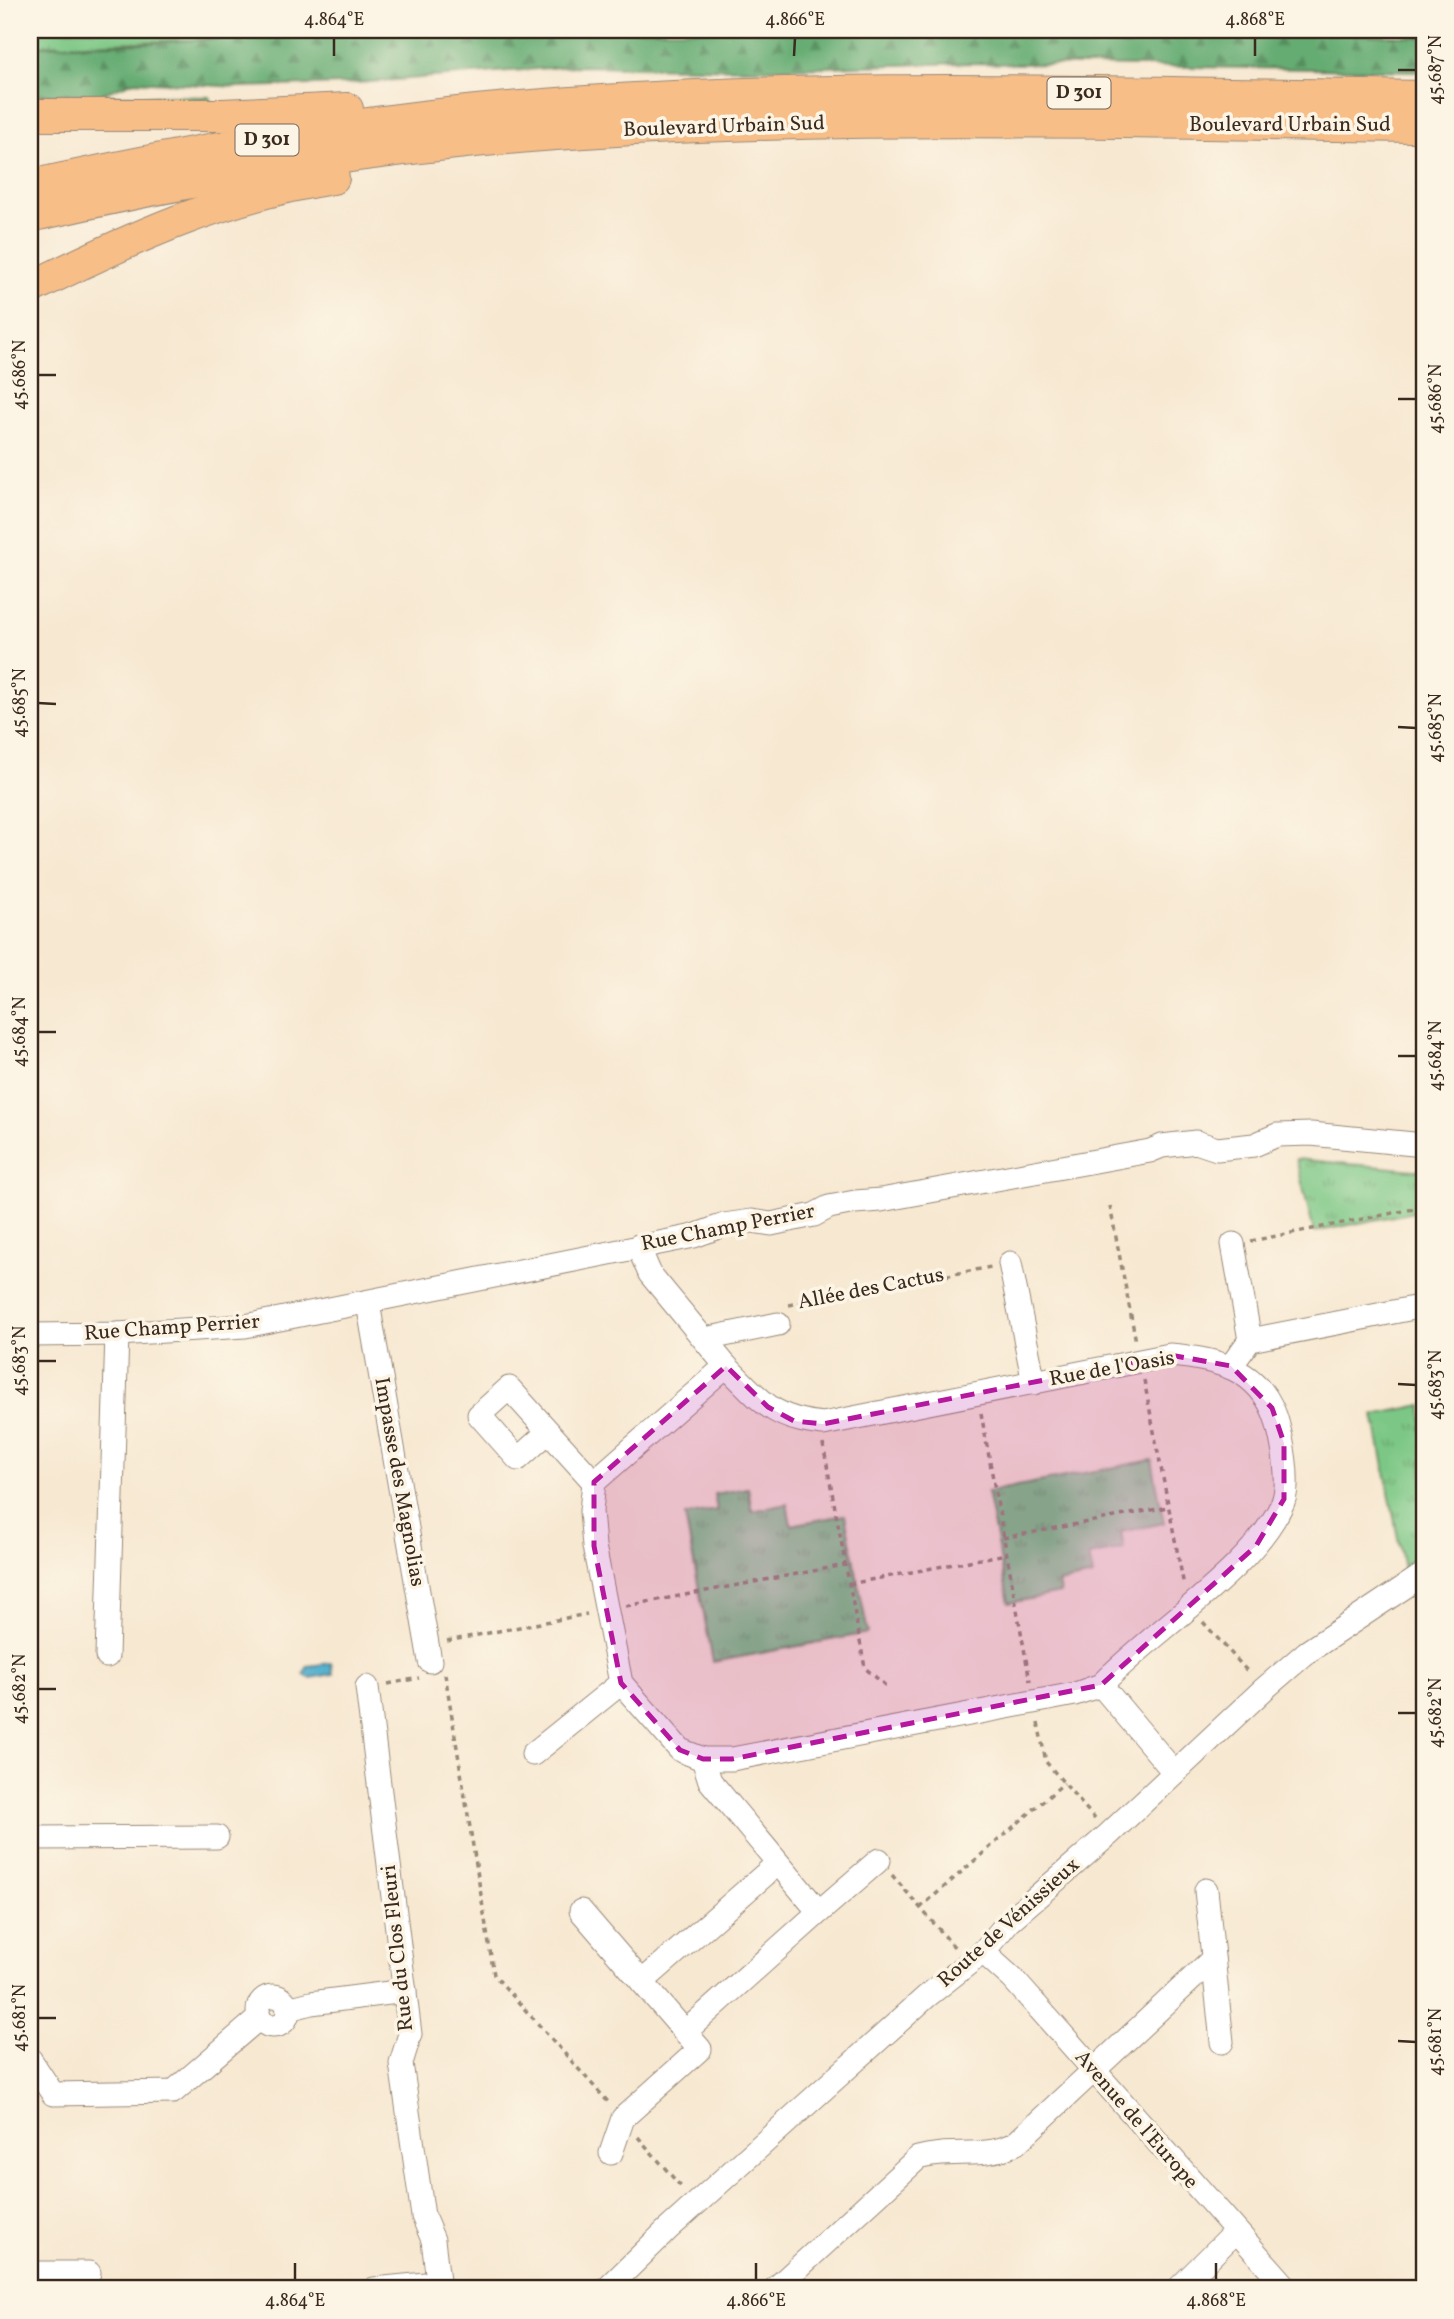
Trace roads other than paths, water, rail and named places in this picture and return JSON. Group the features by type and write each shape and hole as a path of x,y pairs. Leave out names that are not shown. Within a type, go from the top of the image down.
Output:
{"highway":[{"name":"Boulevard Urbain Sud","path":"30,186 164,157 358,125 507,108 733,94 918,92 1424,97"},
{"path":"30,115 291,113 468,98 507,108"},
{"name":"Boulevard Urbain Sud","path":"30,216 281,167 472,141 688,126 846,122 1424,126"},
{"path":"30,288 130,239 248,198 325,179 441,161 472,141"}],"street":[{"name":"Rue Champ Perrier","path":"30,1335 117,1334 245,1326 368,1303 412,1290 694,1236 724,1225 752,1221 771,1224 814,1215 829,1207 1150,1151 1161,1146 1196,1142 1217,1149 1254,1145 1277,1135 1311,1134 1424,1145"},
{"path":"1233,1244 1251,1340"},
{"name":"Rue de l'Oasis","path":"638,1246 650,1274 726,1366 768,1408 794,1421 822,1424 1170,1355 1208,1358 1231,1366 1252,1381 1272,1408 1284,1443 1284,1499 1256,1546 1101,1685 1034,1701 732,1759 703,1759"},
{"path":"1010,1263 1034,1382"},
{"name":"Impasse des Magnolias","path":"368,1303 440,1660"},
{"path":"1231,1366 1251,1340 1424,1306"},
{"name":"Allée des Cactus","path":"705,1339 778,1324"},
{"path":"107,1656 117,1334"},
{"path":"726,1366 594,1482 594,1546 621,1683 680,1750 703,1759 710,1781 819,1912"},
{"path":"548,1432 594,1482"},
{"name":"Route de Vénissieux","path":"607,2289 696,2204 926,1997 983,1952 1009,1921 1108,1835 1264,1689 1307,1652 1424,1574"},
{"path":"533,1754 621,1683"},
{"path":"1101,1685 1174,1772"},
{"name":"Rue du Clos Fleuri","path":"367,1687 410,2034 401,2063 423,2216 433,2240 437,2286"},
{"path":"30,1838 217,1838"},
{"path":"685,2032 879,1860"},
{"path":"642,1983 777,1864"},
{"path":"1206,1890 1222,2042"},
{"path":"580,1911 700,2049 622,2118 611,2153"},
{"name":"Avenue de l'Europe","path":"983,1952 1013,1979 1091,2071 1288,2289"},
{"path":"775,2289 918,2158 939,2152 1003,2150 1016,2143 1213,1959"},
{"path":"30,2059 53,2094 173,2092 259,2018 258,2008 270,1996 284,2000 288,2010 311,2003 405,1991"},
{"path":"1178,2289 1235,2232"},
{"path":"30,2273 89,2273"},
{"path":"374,2289 437,2286"}],"water":[{"path":"331,1663 333,1674 310,1678 304,1674 308,1666"}]}
